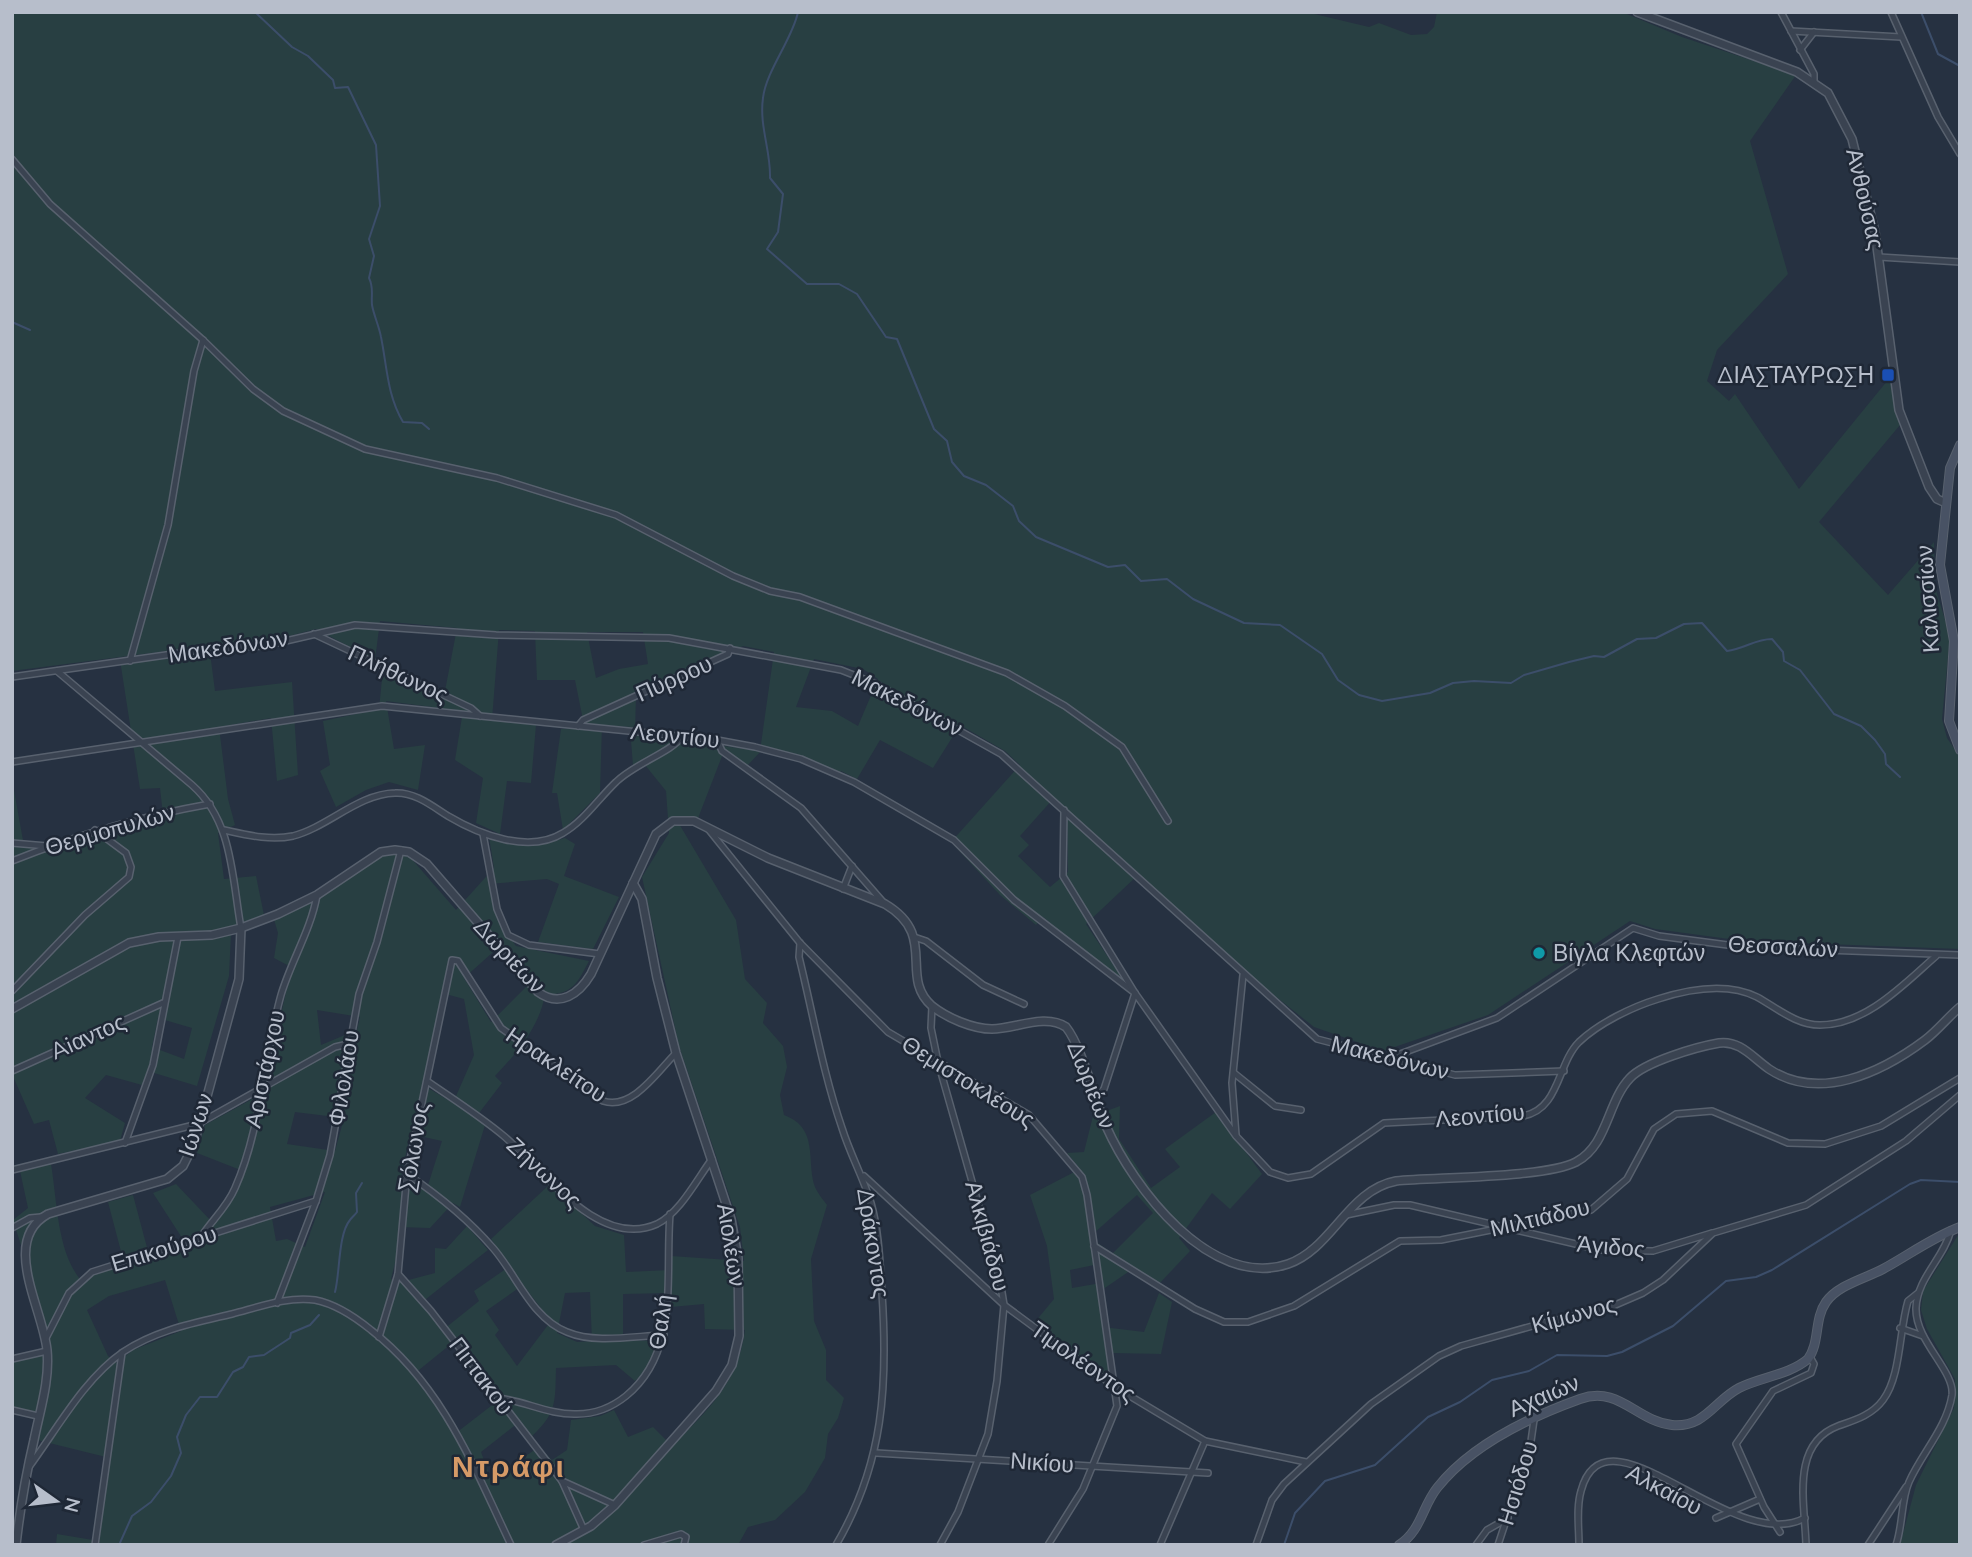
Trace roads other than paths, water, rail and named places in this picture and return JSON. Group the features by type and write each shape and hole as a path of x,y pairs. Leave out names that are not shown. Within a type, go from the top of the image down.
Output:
{"main road":[{"name":"Καλισσίων","path":"1960,445 1952,461 1940,565 1954,640 1949,721 1960,750"},
{"path":"1810,1356 1822,1311 1837,1292 1956,1229"},
{"name":"Αχαιών","path":"1399,1545 1415,1531 1433,1493 1447,1477 1491,1443 1534,1420 1582,1398 1601,1394 1619,1399 1656,1421 1672,1425 1691,1423 1706,1416 1736,1390 1800,1365 1810,1356"}],"street":[{"name":"Ανθούσας","path":"1637,12 1814,81 1828,93 1852,139 1879,257 1899,410 1929,488 1937,499 1946,503"},
{"path":"1782,12 1814,74 1814,81"},
{"path":"1891,12 1938,117 1960,154"},
{"path":"1791,30 1901,37"},
{"path":"1800,50 1814,32"},
{"path":"12,159 50,204 203,340 253,389 283,411 365,449 548,492 615,516 733,576 770,591 800,597 1007,673 1065,706 1122,747 1168,821"},
{"path":"1879,257 1960,262"},
{"path":"130,661 167,525 194,371 203,340"},
{"name":"Μακεδόνων","path":"12,677 215,648 264,646 343,625 496,635 669,638 858,675 1001,754 1317,1039 1462,1075 1564,1071"},
{"name":"Πλήθωνος","path":"314,634 471,708 480,716"},
{"name":"Πύρρου","path":"578,726 583,720 728,654 730,648"},
{"name":"Ιώνων","path":"41,1217 173,1176 187,1160 239,979 241,928 224,830 210,804 199,791 57,671"},
{"name":"Λεοντίου","path":"12,762 382,706 718,740 801,759 854,782 954,840 1014,900 1135,993"},
{"path":"224,830 267,838 291,836 373,799 397,793 416,797 482,834 539,843 563,834 618,779 641,761 677,744 682,737"},
{"path":"718,740 722,751 801,808 885,904"},
{"name":"Θερμοπυλών","path":"12,861 95,830 167,811 210,804"},
{"name":"Λεοντίου","path":"1063,810 1063,876 1135,993 1236,1136 1270,1172 1280,1176 1300,1178 1317,1170 1384,1123 1528,1115 1547,1101 1576,1046 1586,1037 1656,1000 1689,991 1727,989 1751,995 1803,1023 1828,1024 1855,1017 1884,1001 1936,956"},
{"name":"Δωριέων","path":"401,850 415,855 427,864 542,995 561,999 575,994 587,981 653,838 663,825 683,819 707,827 768,858 885,904 903,915 914,937 920,986 932,1006 982,1028 1049,1022 1062,1024 1070,1032 1116,1146 1143,1189 1174,1223 1216,1257 1253,1266 1291,1263 1311,1250 1369,1192 1390,1182 1548,1170 1575,1162 1593,1148 1629,1079 1657,1063 1717,1044 1733,1043 1792,1081 1823,1085 1851,1079 1902,1056 1932,1034 1960,1007"},
{"name":"Θεμιστοκλέους","path":"707,827 800,943 888,1032 1029,1115 1082,1177 1117,1406 1093,1467 1048,1545"},
{"path":"12,991 85,915 129,877 131,867 126,853 95,830"},
{"path":"482,834 497,909 508,935 529,945 600,954"},
{"path":"12,843 49,846"},
{"path":"12,1009 124,945 152,938 206,936 241,928 317,895 374,855 388,850 401,850"},
{"name":"Φιλολάου","path":"277,1303 316,1201 339,1119 348,1044 401,850"},
{"path":"843,888 852,866"},
{"name":"Αιολέων","path":"556,1545 584,1530 615,1505 716,1391 736,1354 739,1292 736,1247 727,1204 676,1053 657,978 642,899 633,883"},
{"name":"Αριστάρχου","path":"201,1237 220,1215 236,1185 263,1088 282,993 296,951 314,914 317,895"},
{"name":"Θεσσαλών","path":"1391,1059 1497,1018 1633,928 1659,936 1743,947 1960,955"},
{"path":"125,1143 153,1065 178,937"},
{"path":"914,937 926,941 984,985 1024,1004"},
{"name":"Δράκοντος","path":"800,943 799,957 842,1128 862,1173 872,1206 884,1320 885,1370 876,1453 859,1501 836,1545"},
{"name":"Ηρακλείτου","path":"454,959 501,1028 603,1101 615,1104 629,1099 676,1053"},
{"name":"Σόλωνος","path":"379,1336 398,1274 407,1174 450,965 454,959"},
{"path":"1236,1136 1234,1073 1243,975"},
{"path":"1095,1098 1104,1089 1135,993"},
{"name":"Aiαντος","path":"12,1071 163,1003"},
{"name":"Αλκιβιάδου","path":"932,1006 931,1028 938,1062 1000,1280 1004,1305 997,1381 980,1459 940,1545"},
{"path":"12,1170 198,1124 335,1047 348,1044"},
{"path":"1234,1073 1269,1102 1301,1110"},
{"name":"Μιλτιάδου","path":"1094,1246 1195,1309 1224,1322 1241,1322 1285,1311 1400,1241 1441,1240 1596,1207 1630,1175 1654,1129 1682,1112 1712,1111 1788,1143 1825,1144 1881,1126 1960,1078"},
{"name":"Ζήνωνος","path":"427,1081 503,1135 578,1206 597,1220 621,1228 637,1229 656,1224 670,1214"},
{"name":"Κίμωνος","path":"1256,1545 1275,1494 1306,1462 1371,1404 1439,1356 1461,1346 1606,1309 1632,1298 1658,1284 1713,1233 1795,1210 1812,1201 1906,1141 1960,1095"},
{"path":"670,1214 712,1159"},
{"name":"Τιμολέοντος","path":"862,1173 1004,1305 1115,1387 1205,1441 1306,1462"},
{"path":"407,1174 473,1227 495,1250 545,1319 556,1328 580,1336 663,1335"},
{"name":"Επικούρου","path":"45,1340 66,1298 86,1276 316,1201"},
{"name":"Άγιδος","path":"1343,1216 1404,1204 1588,1248 1637,1252 1653,1251 1713,1233"},
{"name":"Θαλή","path":"498,1398 566,1414 605,1409 629,1393 648,1373 658,1357 663,1335 670,1214"},
{"path":"12,1228 30,1218 41,1217"},
{"path":"16,1545 27,1469 46,1380 45,1340 23,1254 28,1233 41,1217"},
{"path":"1868,1545 1908,1485 1946,1415 1952,1393 1949,1378 1923,1336 1916,1312 1918,1293 1956,1229"},
{"name":"Πιττακού","path":"398,1274 562,1481 584,1530"},
{"path":"1806,1545 1804,1470 1809,1451 1821,1434 1866,1415 1883,1399 1893,1379 1900,1328 1909,1299 1918,1293"},
{"path":"27,1469 96,1378 122,1353 171,1329 277,1303 306,1299 327,1303 379,1336 416,1371 448,1415 511,1545"},
{"path":"1900,1328 1923,1336"},
{"path":"12,1359 47,1351"},
{"path":"94,1545 122,1353"},
{"path":"1780,1532 1760,1499 1737,1451 1737,1441 1773,1391 1811,1373 1814,1364 1810,1356"},
{"path":"12,1410 38,1416"},
{"name":"Ησιόδου","path":"1498,1545 1530,1448 1534,1420"},
{"path":"1160,1545 1205,1441"},
{"name":"Νικίου","path":"876,1453 1208,1473"},
{"name":"Αλκαίου","path":"1579,1545 1580,1495 1587,1477 1598,1469 1615,1465 1629,1467 1680,1497"},
{"name":"Πιττακού","path":"562,1481 615,1505"},
{"path":"1896,1545 1908,1485"},
{"name":"Αλκαίου","path":"1704,1511 1719,1520 1760,1499"},
{"path":"1476,1545 1487,1530 1508,1518"},
{"path":"1769,1533 1780,1532 1805,1518"},
{"path":"644,1545 681,1534 686,1537 684,1545"}],"waterway":[{"path":"255,12 292,47 308,56 333,80 335,88 348,87 376,145 380,206 369,239 374,256 369,278 372,305 398,412 403,422 422,423 429,429"},
{"path":"798,12 791,33 769,77 763,98 770,178 783,194 778,232 767,249 807,284 839,284 857,294 886,337 897,339 934,429 947,441 952,462 964,476 986,485 1013,506 1019,521 1036,537 1108,567 1125,565 1141,581 1167,579 1193,599 1244,623 1280,625 1322,654 1338,680 1359,695 1382,701 1430,693 1453,683 1511,683 1524,675 1569,662 1594,656 1604,657 1637,639 1656,638 1684,624 1702,623 1727,651 1772,639 1783,652 1784,661 1800,670 1834,714 1861,726 1875,740 1885,754 1886,764 1900,777"},
{"path":"1921,12 1938,54 1960,66"},
{"path":"12,322 30,330"},
{"path":"1284,1545 1295,1513 1325,1481 1375,1465 1428,1417 1460,1402 1492,1380 1529,1371 1557,1355 1607,1356 1622,1352 1673,1326 1726,1281 1756,1277 1772,1270 1910,1184 1921,1180 1960,1182"},
{"path":"335,1292 343,1235 346,1226 357,1212 356,1193 362,1183"},
{"path":"119,1545 132,1516 151,1502 171,1476 181,1453 177,1437 186,1415 200,1397 217,1397 233,1372 243,1367 249,1357 264,1355 290,1338 291,1333 310,1325 319,1315"}],"place":[{"name":"ΔΙΑΣΤΑΥΡΩΣΗ","path":"1888,375"},
{"name":"Βίγλα Κλεφτών","path":"1539,953"}],"district":[{"name":"Ντράφι","path":"509,1467"}]}
